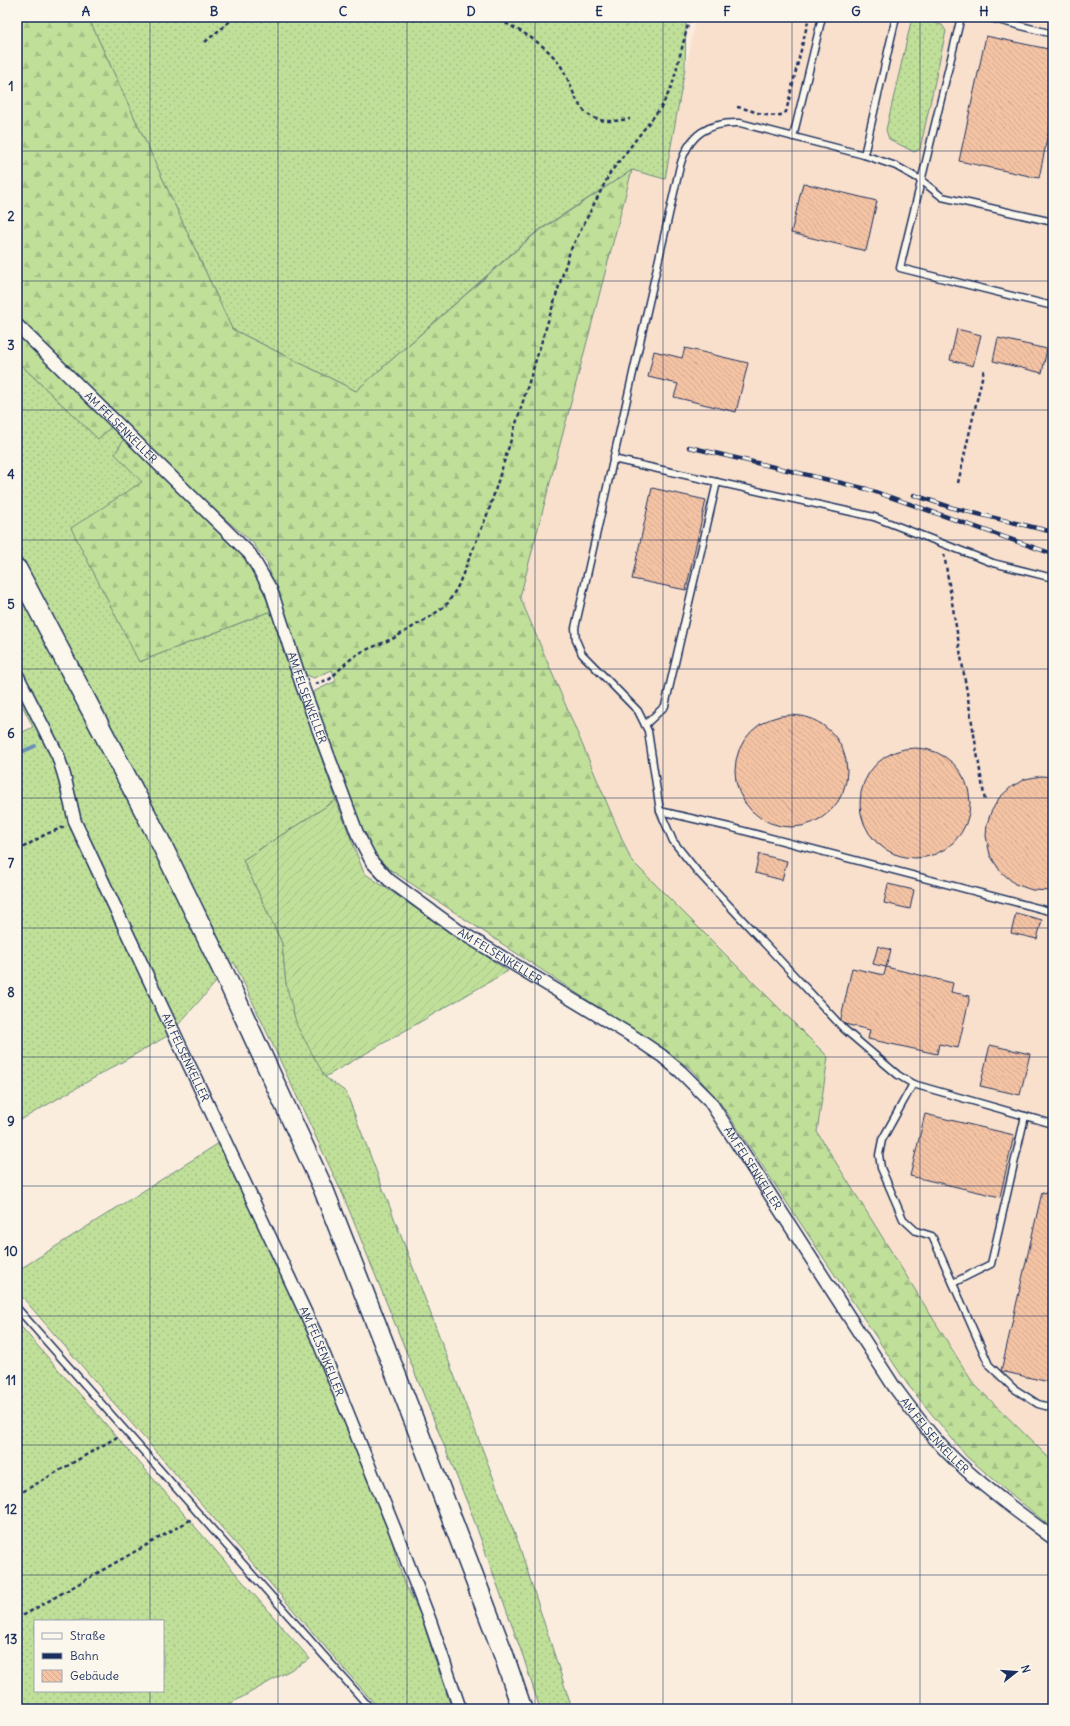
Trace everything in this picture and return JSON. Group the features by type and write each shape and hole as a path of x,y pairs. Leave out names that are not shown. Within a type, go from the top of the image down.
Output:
{"main road":[{"path":"17,569 161,844 225,975 323,1188 503,1653 522,1709"}],"street":[{"name":"AM FELSENKELLER","path":"17,325 250,554 271,590 303,688 357,833 376,866 389,880 410,897 459,931 637,1039 681,1072 709,1100 893,1385 919,1420 949,1454 988,1488 1053,1538"},
{"name":"AM FELSENKELLER","path":"17,675 58,756 75,822 162,1004 316,1335 428,1614 460,1709"}],"lane":[{"path":"792,137 822,17"},
{"path":"864,156 896,17"},
{"path":"961,17 900,268 1053,306"},
{"path":"986,17 1053,34"},
{"path":"1053,222 942,197 921,180 896,166 740,123 719,124 704,130 691,140 684,153 575,628 576,640 582,654 638,711 648,731 660,811 673,841 697,871 844,1029 898,1075 913,1084 1053,1124"},
{"path":"613,460 874,517 993,563 1053,578"},
{"path":"645,725 665,706 717,482"},
{"path":"660,811 729,827 1053,912"},
{"path":"913,1084 882,1140 879,1155 881,1168 903,1219 916,1231 932,1236 989,1365 1013,1388 1038,1404 1053,1408"},
{"path":"953,1283 991,1264 1025,1116"},
{"path":"17,1308 371,1709"}],"path":[{"path":"204,42 235,17"},
{"path":"493,17 547,49 559,62 569,79 578,103 589,116 607,121 630,119"},
{"path":"303,688 330,679 347,662 359,653 394,638 433,615 448,603 458,586 489,510 570,251 610,173 662,106 672,86 690,17"},
{"path":"737,107 772,116 780,115 786,112 809,17"},
{"path":"958,483 984,369"},
{"path":"943,549 985,801"},
{"path":"17,851 46,834 75,822"},
{"path":"17,1495 126,1432"},
{"path":"17,1619 200,1515"}],"shaded area":[{"path":"696,17 1053,17 1053,1462 973,1383 817,1132 828,1057 631,860 520,597 632,170 665,178"}],"green space":[{"path":"17,17 88,17 232,329 356,391 536,233 632,170 520,597 631,860 828,1057 817,1132 973,1383 1053,1462 1053,1529 967,1457 908,1385 722,1105 690,1068 374,859 312,699 315,691 336,681 332,670 314,678 304,674 267,563 253,543 208,504 17,317"},
{"path":"88,17 686,17 685,69 665,179 632,170 536,232 356,391 232,329"},
{"path":"918,18 942,25 946,31 920,149 914,152 889,139 886,130 911,22"},
{"path":"17,330 114,424 98,439 17,361"},
{"path":"17,361 98,439 114,424 126,436 115,454 143,482 139,662 271,611 336,800 243,860 282,943 286,984 325,1077 346,1092 519,1545 572,1709 540,1709 523,1656 471,1512 343,1195 234,962 169,1035 17,1122 17,735 33,727 17,695"},
{"path":"126,436 234,544 256,576 271,611 139,662 71,528 142,482 115,454"},
{"path":"336,800 364,873 508,971 325,1077 297,1026 286,984 282,943 243,860"},
{"path":"219,1143 307,1328 389,1528 404,1582 422,1617 452,1709 379,1709 17,1291 17,1271"},
{"path":"17,1322 310,1659 221,1709 17,1709"}],"building":[{"path":"986,36 1053,50 1053,110 1039,178 959,161"},
{"path":"803,183 877,201 866,251 791,233"},
{"path":"957,329 981,335 973,366 950,360"},
{"path":"998,338 1047,349 1042,373 993,361"},
{"path":"685,348 748,363 736,412 674,397 678,384 648,377 654,351 682,358"},
{"path":"652,488 706,500 686,590 632,579"},
{"path":"791,715 813,719 831,731 843,749 847,771 843,793 831,811 813,823 791,827 769,823 751,811 739,793 735,771 739,749 751,731 769,719"},
{"path":"915,748 936,752 946,757 954,764 961,772 966,782 970,803 966,824 961,834 954,842 946,849 936,854 915,858 894,854 884,849 876,842 869,834 864,824 860,803 864,782 869,772 876,764 884,757 894,752"},
{"path":"1041,776 1053,777 1053,890 1051,891 1032,890 1015,884 1000,871 990,855 986,836 987,824 991,812 999,798 1011,787 1025,779"},
{"path":"759,854 787,861 782,880 755,873"},
{"path":"888,884 914,890 910,909 884,903"},
{"path":"1016,913 1042,920 1037,939 1011,933"},
{"path":"878,946 891,950 886,967 873,964"},
{"path":"886,967 953,983 951,992 970,996 958,1048 939,1044 937,1054 868,1039 870,1030 840,1023 852,968 884,975"},
{"path":"990,1045 1030,1054 1020,1095 980,1086"},
{"path":"925,1114 1014,1135 1000,1197 910,1176"},
{"path":"1042,1192 1053,1194 1053,1383 1001,1371"}],"waterway":[{"path":"17,754 35,746"}],"railway":[{"path":"689,447 867,489 1053,554"},
{"path":"914,495 953,508 1053,532"}]}
